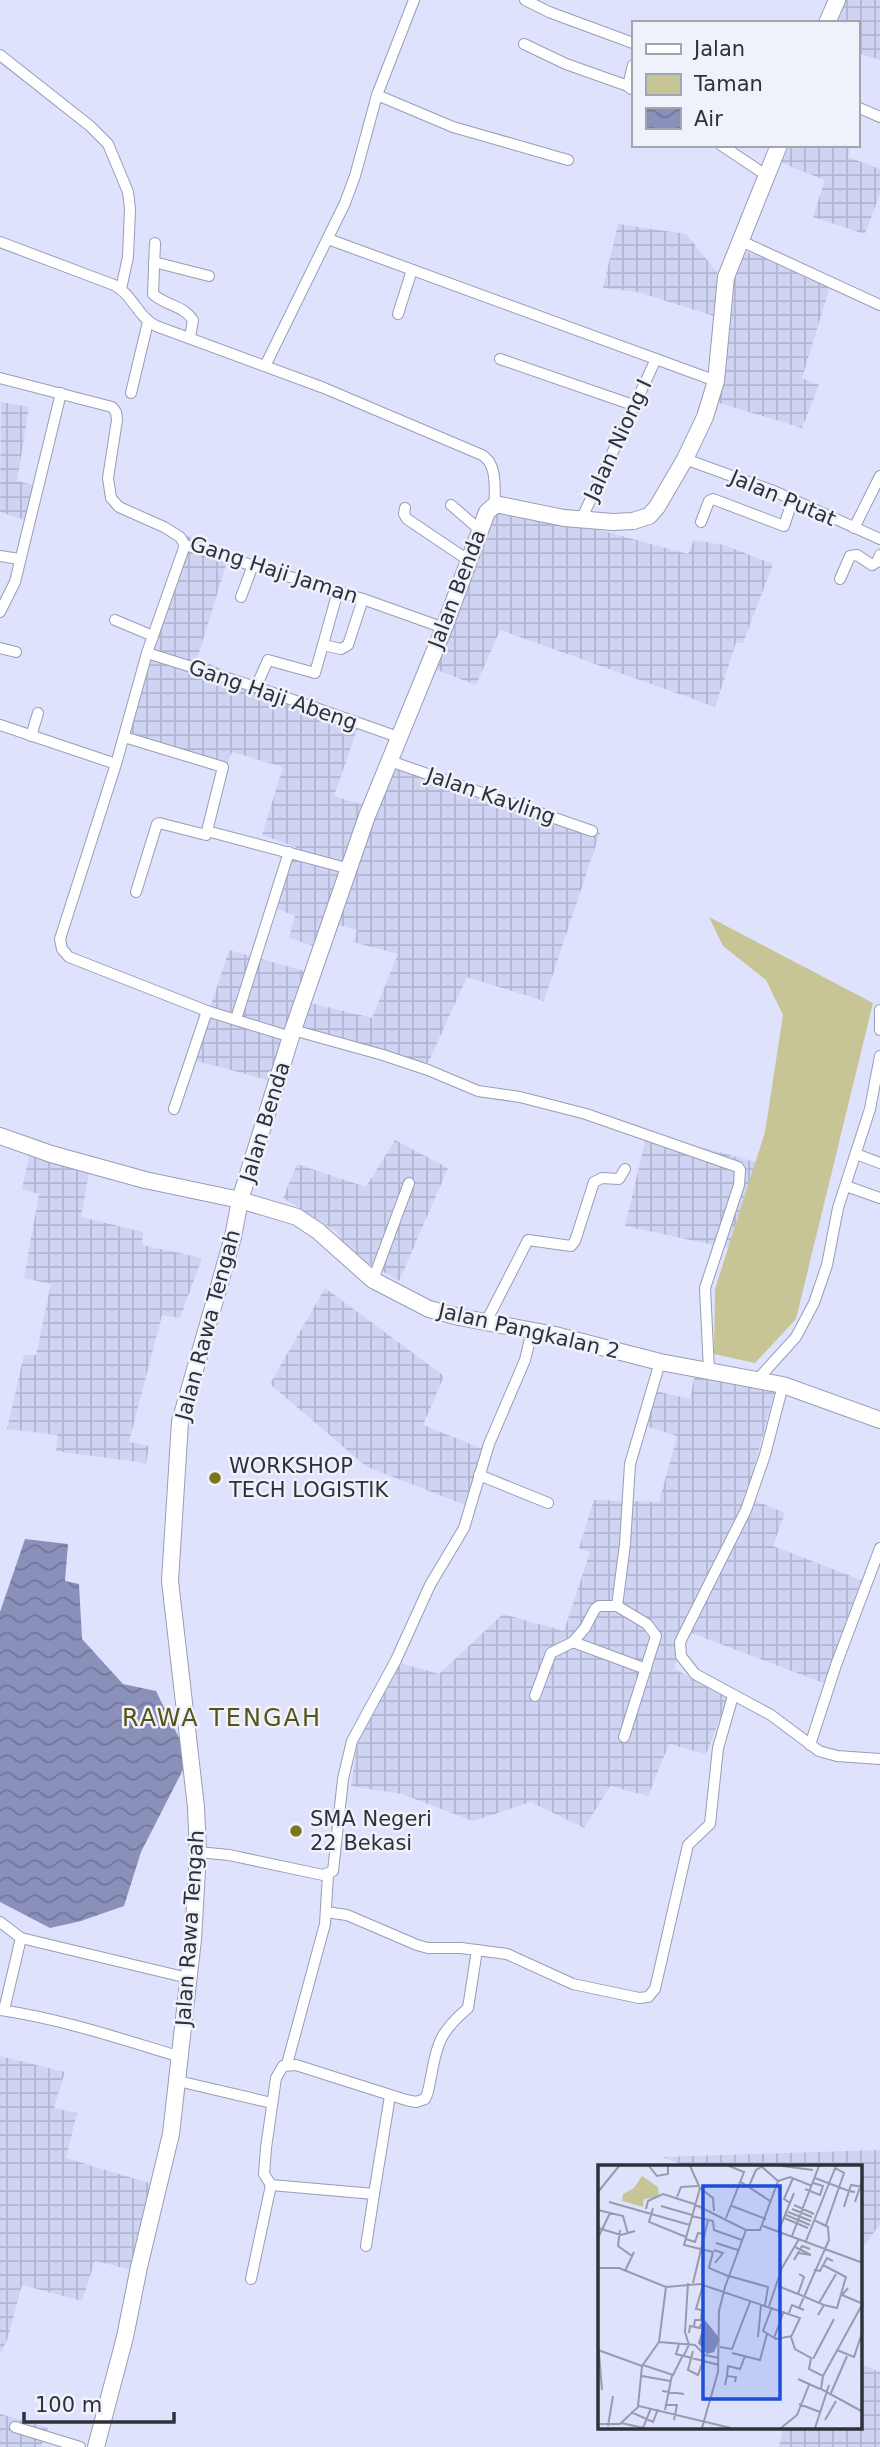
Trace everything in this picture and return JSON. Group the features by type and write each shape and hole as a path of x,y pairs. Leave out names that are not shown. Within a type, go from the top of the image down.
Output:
{"street":[{"path":"265,366 328,239 355,176 377,95 414,0"},
{"path":"526,0 549,12 632,43"},
{"path":"828,21 837,0"},
{"path":"524,44 566,64 631,88"},
{"path":"0,55 90,126 108,144 128,192 130,209 128,257 121,289"},
{"path":"377,95 453,127 568,160"},
{"path":"859,108 880,117"},
{"path":"724,147 766,175"},
{"name":"Jalan Benda","path":"240,1200 292,1033 367,816 444,628 487,512 495,505 581,520 633,522 649,516 685,459 705,417 716,381 726,277 778,147"},
{"path":"328,239 716,381"},
{"path":"741,241 880,304"},
{"path":"0,242 84,272 121,289 148,322 396,417 489,459 493,467 495,505"},
{"path":"155,243 153,294 186,311 192,320 190,337"},
{"path":"153,262 209,276"},
{"path":"398,314 412,270"},
{"path":"131,393 148,322"},
{"path":"500,359 633,405"},
{"name":"Jalan Niong I","path":"581,520 656,359"},
{"name":"Gang Haji Jaman","path":"0,378 112,407 116,412 108,478 111,498 119,507 180,537 185,545 363,599 444,628"},
{"path":"0,611 15,582 61,393"},
{"name":"Jalan Putat","path":"685,459 793,499 880,539"},
{"path":"854,528 879,480"},
{"path":"701,522 709,501 713,499 784,526 793,499"},
{"path":"451,505 480,530"},
{"path":"405,508 407,519 468,560"},
{"path":"185,545 147,653 116,764 60,939 62,949 69,957 207,1011 394,1059 478,1091 520,1097 586,1114 738,1167 738,1185 705,1289 709,1370"},
{"path":"840,579 850,556 857,555 872,565 880,555"},
{"path":"0,556 19,559"},
{"path":"241,597 253,565"},
{"path":"256,687 268,660 315,673 338,591"},
{"path":"323,645 341,649 348,645 363,599"},
{"path":"115,620 153,636"},
{"path":"0,648 16,652"},
{"name":"Gang Haji Abeng","path":"147,653 256,687 398,737"},
{"path":"31,736 38,713"},
{"path":"0,726 116,764"},
{"path":"124,737 223,765 207,831 203,836 157,824 136,892"},
{"name":"Jalan Kavling","path":"390,761 592,831"},
{"path":"207,831 350,869"},
{"path":"236,1019 289,852"},
{"path":"880,1010 880,1030"},
{"path":"174,1109 207,1011"},
{"path":"757,1380 796,1337 814,1303 824,1276 834,1223 856,1154 875,1110 880,1056"},
{"name":"Jalan Pangkalan 2","path":"0,1136 51,1154 145,1180 240,1200 297,1217 373,1280 429,1309 610,1348 660,1362 783,1385 880,1420"},
{"path":"856,1154 880,1163"},
{"path":"486,1322 528,1240 571,1247 594,1182 602,1178 619,1180 625,1169"},
{"path":"373,1280 409,1184"},
{"path":"846,1186 880,1198"},
{"name":"Jalan Rawa Tengah","path":"96,2447 164,2169 181,2057 193,1939 198,1852 195,1791 170,1581 178,1440 185,1403 202,1351 240,1200"},
{"path":"251,2279 271,2185 264,2172 278,2071 287,2064 326,1912 328,1875 335,1866 343,1779 352,1741 391,1669 430,1585 464,1528 489,1444 524,1360 532,1331"},
{"path":"617,1606 625,1544 630,1464 660,1362"},
{"path":"783,1385 765,1455 746,1510 680,1642 681,1656 695,1675 771,1715 810,1745 827,1754 880,1759"},
{"path":"479,1475 548,1503"},
{"path":"810,1745 880,1548"},
{"path":"535,1696 551,1653 573,1642 585,1628 595,1609 600,1606 617,1606 647,1624 656,1636 624,1737"},
{"path":"573,1642 646,1670"},
{"path":"326,1912 347,1915 417,1945 508,1954 573,1984 639,1998 652,1994 688,1845 710,1824 719,1741 733,1696"},
{"path":"198,1852 229,1855 328,1875"},
{"path":"0,1922 20,1938 188,1978"},
{"path":"20,1938 2,2010 30,2014 96,2031 181,2057"},
{"path":"287,2064 296,2064 390,2096 416,2102 425,2099 444,2031 468,2008 477,1950"},
{"path":"178,2081 272,2103"},
{"path":"366,2246 390,2096"},
{"path":"271,2185 374,2194"},
{"path":"15,2427 80,2447"}],"shaded area":[{"path":"846,0 880,0 880,60 859,54 859,21 836,21"},
{"path":"782,147 850,147 848,157 880,169 880,193 865,234 813,217 825,180 777,161"},
{"path":"618,224 686,234 719,275 732,247 832,280 802,378 819,385 802,428 713,401 729,321 638,292 603,288"},
{"path":"1,402 29,407 17,481 41,487 35,523 0,512"},
{"path":"500,505 688,554 694,540 724,545 773,564 743,643 736,643 715,707 500,630 476,685 427,666 489,515"},
{"path":"187,536 230,552 197,659 359,724 334,796 377,809 399,759 600,833 544,1001 467,977 428,1063 290,1032 272,1081 193,1060 229,950 315,974 307,1002 372,1018 398,954 353,942 357,930 326,922 317,947 289,938 295,916 276,908 296,847 262,835 283,767 232,752 227,764 121,732"},
{"path":"647,1133 756,1162 728,1248 625,1226"},
{"path":"395,1140 448,1168 399,1281 350,1253 336,1231 283,1198 297,1164 366,1187"},
{"path":"31,1147 90,1167 81,1217 143,1232 142,1245 202,1258 180,1318 162,1315 129,1442 149,1446 146,1463 56,1451 58,1435 7,1429 24,1355 36,1355 51,1284 24,1278 39,1194 22,1189"},
{"path":"325,1288 444,1376 423,1425 488,1451 468,1506 367,1467 270,1384"},
{"path":"695,1374 776,1388 746,1497 785,1513 773,1546 866,1582 829,1685 686,1631 674,1669 729,1696 706,1754 669,1744 648,1796 610,1786 584,1828 531,1802 473,1821 402,1794 351,1786 360,1729 400,1663 439,1674 503,1614 564,1631 590,1552 579,1548 594,1500 659,1502 677,1436 646,1426 655,1391 690,1399"},
{"path":"0,2056 65,2072 54,2108 77,2113 66,2158 152,2184 132,2270 95,2261 82,2301 22,2285 7,2340 0,2355"},
{"path":"880,2150 880,2224 862,2249 862,2165 683,2165 662,2157"},
{"path":"862,2364 880,2372 880,2447 779,2447 783,2430 862,2430"},
{"path":"0,2414 48,2428 41,2447 0,2447"}],"green space":[{"path":"709,917 873,1003 796,1319 755,1363 714,1354 715,1289 765,1132 783,1015 766,980 723,946"}],"water":[{"path":"25,1539 68,1544 65,1581 79,1584 82,1639 123,1684 156,1691 189,1758 141,1852 124,1906 81,1921 50,1928 0,1902 0,1612"}],"place":[{"name":"WORKSHOP TECH LOGISTIK","path":"215,1478"},
{"name":"SMA Negeri 22 Bekasi","path":"296,1831"}],"district":[{"name":"RAWA TENGAH","path":"222,1718"}]}
